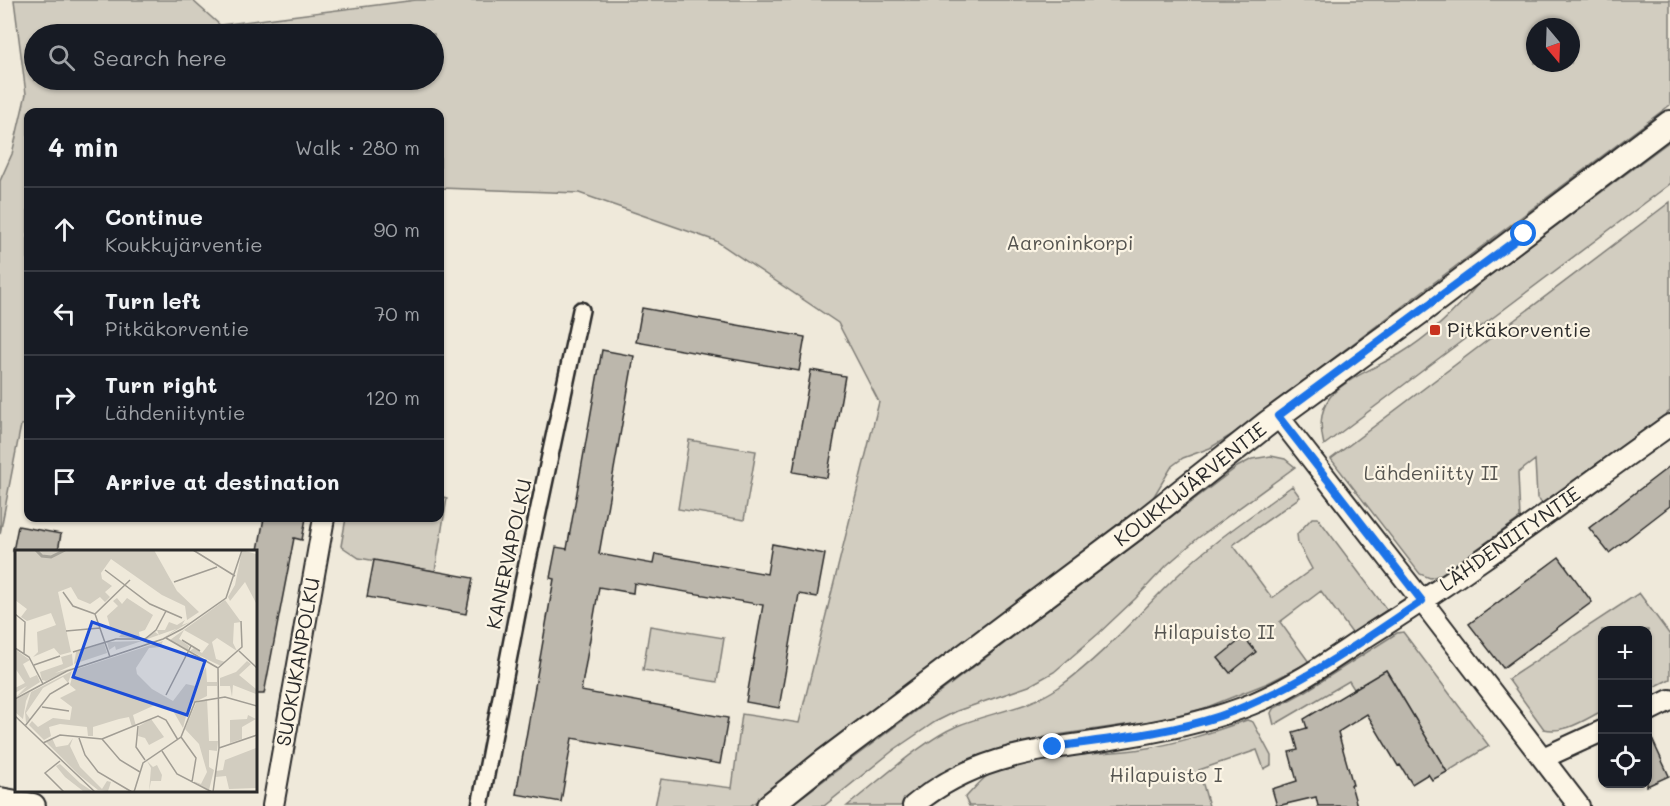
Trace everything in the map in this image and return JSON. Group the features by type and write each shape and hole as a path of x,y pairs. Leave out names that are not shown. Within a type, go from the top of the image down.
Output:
{"street":[{"name":"KOUKKUJÄRVENTIE","path":"769,806 1143,522 1278,416 1670,123"},
{"name":"KANERVAPOLKU","path":"480,806 523,583 581,310"},
{"path":"1278,416 1579,806"},
{"name":"LÄHDENIITYNTIE","path":"913,806 925,796 955,779 985,765 1018,754 1176,728 1218,717 1254,703 1315,670 1422,601 1670,425"},
{"name":"SUOKUKANPOLKU","path":"273,806 323,522"},
{"path":"1652,709 1670,700"},
{"path":"1544,758 1598,733"},
{"path":"0,800 33,806"}],"green space":[{"name":"Aaroninkorpi","path":"14,0 192,0 219,24 24,24 24,78"},
{"name":"Aaroninkorpi","path":"416,0 1670,0 1670,105 1233,434 1210,448 1183,458 1172,466 1151,501 750,806 655,806 661,779 732,788 742,714 799,723 879,402 838,323 716,241 579,193 444,188 444,108 24,108 24,425 21,425 0,534 0,181 12,154 25,90 444,90 444,24 228,24"},
{"path":"1670,141 1670,184 1324,445 1322,414 1326,403 1336,390 1422,339 1478,284"},
{"name":"Lähdeniitty II","path":"1670,202 1670,411 1542,503 1537,498 1535,460 1518,473 1520,518 1441,575 1430,578 1420,574 1331,459"},
{"path":"689,440 756,451 744,520 678,509"},
{"path":"1271,456 1285,459 1295,467 1198,538 1167,565 1098,634 1054,672 1029,686 957,711 935,722 895,749 824,806 790,806 1237,467 1252,459"},
{"name":"Hilapuisto II","path":"1292,486 1300,497 1233,545 1272,598 1312,569 1298,543 1297,534 1312,518 1318,518 1387,610 1352,633 1321,591 1280,622 1309,662 1268,683 1205,708 1159,720 1050,736 1007,746 978,756 951,770 900,806 847,806 929,741 943,733 970,721 1035,700 1059,687 1106,648 1191,563"},
{"path":"444,497 447,498 444,516"},
{"path":"345,522 443,522 435,571 359,558 341,546"},
{"path":"1639,593 1670,635 1670,679 1652,688 1652,626 1598,626 1598,713 1567,728 1544,729 1508,679"},
{"path":"650,626 724,638 717,682 643,670"},
{"path":"1403,632 1489,746 1447,772 1386,670 1354,689 1349,681 1274,725 1271,713 1273,709 1306,691 1397,633"},
{"name":"Hilapuisto I","path":"1247,720 1253,722 1271,756 1271,765 1264,769 1257,750 1199,770 1209,806 969,806 965,798 988,775 1021,763 1154,747 1195,737"}],"building":[{"path":"642,308 805,337 799,371 636,342"},
{"path":"602,350 634,356 599,554 653,564 655,554 767,574 772,544 825,554 817,597 799,594 779,708 746,702 763,605 634,583 633,593 599,587 581,691 728,718 720,764 572,738 561,802 516,794 554,579 550,578 556,547 567,549"},
{"path":"811,370 845,376 827,478 793,472"},
{"path":"1670,466 1670,506 1609,553 1589,528"},
{"path":"263,522 305,522 302,540 294,538 264,694 256,694 256,561"},
{"path":"18,526 61,534 58,550 13,551"},
{"path":"1559,557 1592,602 1503,668 1469,624"},
{"path":"374,560 473,578 466,614 367,597"},
{"path":"1244,637 1256,652 1230,673 1218,658"},
{"path":"1386,670 1447,772 1432,780 1428,774 1412,784 1400,765 1398,766 1367,714 1338,732 1357,806 1318,806 1316,797 1277,806 1272,789 1297,781 1289,752 1298,750 1293,732 1307,728 1304,719"},
{"path":"1652,739 1669,776 1652,784"}],"place":[{"name":"Pitkäkorventie","path":"1435,330"}],"route":[{"path":"1053,747 1176,728 1218,717 1254,703 1315,670 1422,601 1278,416 1524,234"}]}
